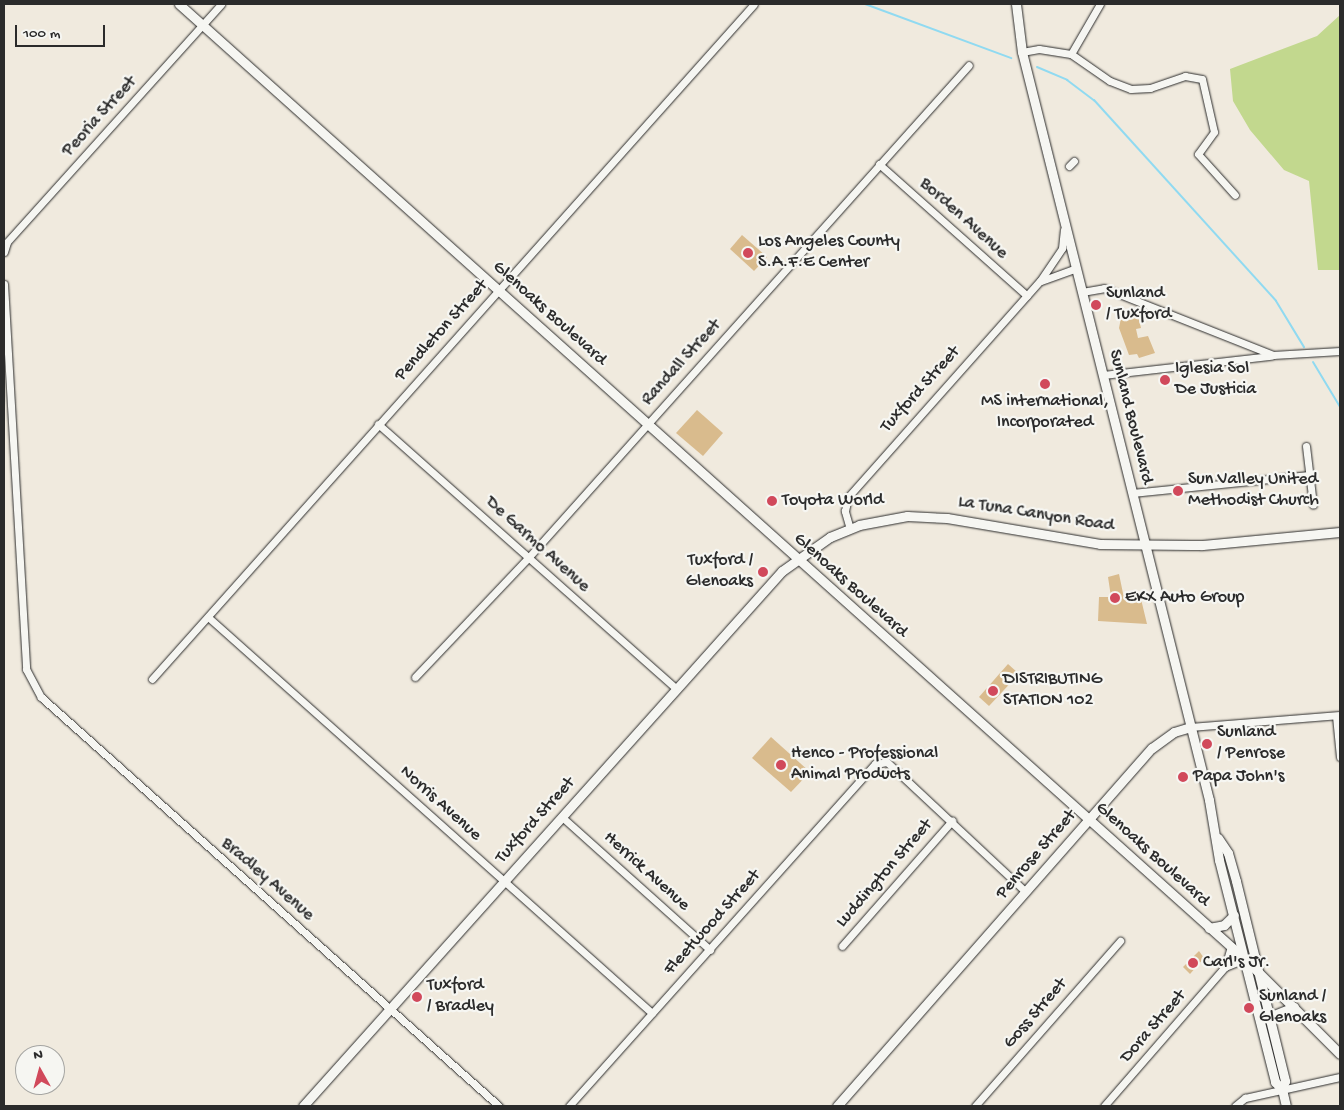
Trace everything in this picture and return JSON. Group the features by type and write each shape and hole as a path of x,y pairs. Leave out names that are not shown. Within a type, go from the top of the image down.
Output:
{"main road":[{"name":"Glenoaks Boulevard","path":"179,4 499,290 646,426 1231,946 1340,1054"},
{"name":"Sunland Boulevard","path":"1016,4 1022,52 1218,838 1228,853 1285,1081 1282,1089"},
{"name":"La Tuna Canyon Road","path":"795,559 850,529 882,519 923,516 1074,541 1145,545 1208,545 1340,532"},
{"name":"Tuxford Street","path":"304,1106 390,1007 795,559"},
{"name":"Penrose Street","path":"837,1106 1157,744 1190,727"},
{"name":"Sunland Boulevard","path":"1218,838 1217,848 1275,1082 1282,1089 1286,1106"},
{"path":"1209,928 1224,925 1234,915"},
{"path":"1269,1017 1294,1007"}],"street":[{"name":"Peoria Street","path":"4,252 7,242 221,4"},
{"name":"Pendleton Street","path":"152,679 754,4"},
{"path":"1070,54 1100,4"},
{"path":"1022,52 1039,49 1070,54 1126,88 1143,89 1185,76 1202,79 1214,132 1198,154 1236,195"},
{"name":"Randall Street","path":"415,677 528,558 969,65"},
{"name":"Borden Avenue","path":"879,164 1026,296"},
{"name":"Tuxford Street","path":"850,529 845,511 848,496 1040,281 1062,248 1063,213"},
{"name":"Tuxford Street","path":"1040,281 1076,268"},
{"name":"Bradley Avenue","path":"4,284 26,669 41,697 390,1007 498,1106"},
{"path":"1082,292 1104,288 1273,355"},
{"path":"1103,375 1273,355 1340,352"},
{"name":"De Garmo Avenue","path":"378,424 676,689"},
{"path":"1306,446 1312,505"},
{"path":"1132,492 1309,475"},
{"name":"Norris Avenue","path":"208,617 652,1013"},
{"path":"1338,715 1340,757"},
{"name":"Penrose Street","path":"1190,727 1338,715"},
{"name":"Fleetwood Street","path":"569,1106 875,764 881,762 952,822"},
{"name":"Herrick Avenue","path":"562,817 710,950"},
{"path":"952,822 1026,892"},
{"name":"Luddington Street","path":"842,946 952,822"},
{"name":"Goss Street","path":"974,1106 1120,942"},
{"name":"Dora Street","path":"1104,1106 1225,967 1231,946"},
{"name":"Dora Street","path":"1225,967 1245,959"},
{"path":"1235,1106 1245,1098 1340,1077"}],"green space":[{"path":"1340,15 1340,270 1318,270 1309,181 1284,170 1250,130 1233,101 1230,69 1317,36"}],"building":[{"name":"Los Angeles County S.A.F.E Center","path":"742,235 767,257 754,271 730,249"},
{"path":"1138,316 1141,328 1136,329 1138,338 1148,336 1155,353 1139,358 1137,354 1129,355 1119,328 1121,318"},
{"path":"697,410 723,433 703,456 676,433"},
{"name":"EKX Auto Group","path":"1119,574 1124,598 1141,599 1147,624 1098,621 1099,597 1111,597 1108,577"},
{"name":"DISTRIBUTING STATION 102","path":"1008,664 1019,674 989,706 979,697"},
{"name":"Henco - Professional Animal Products","path":"771,737 810,772 791,792 752,758"},
{"name":"Carl's Jr.","path":"1199,951 1204,958 1190,974 1183,967"}],"waterway":[{"path":"865,4 1011,58"},
{"path":"1037,67 1067,80 1094,100 1276,301 1304,347"},
{"path":"1313,362 1340,407"}],"place":[{"name":"Los Angeles County S.A.F.E Center","path":"748,253"},
{"name":"Sunland / Tuxford","path":"1096,305"},
{"name":"Iglesia Sol De Justicia","path":"1165,380"},
{"name":"MS international, Incorporated","path":"1045,384"},
{"name":"Sun Valley United Methodist Church","path":"1178,491"},
{"name":"Toyota World","path":"772,501"},
{"name":"Tuxford / Glenoaks","path":"763,572"},
{"name":"EKX Auto Group","path":"1115,598"},
{"name":"DISTRIBUTING STATION 102","path":"993,691"},
{"name":"Sunland / Penrose","path":"1207,744"},
{"name":"Henco - Professional Animal Products","path":"781,765"},
{"name":"Papa John's","path":"1183,777"},
{"name":"Carl's Jr.","path":"1193,963"},
{"name":"Tuxford / Bradley","path":"417,997"},
{"name":"Sunland / Glenoaks","path":"1249,1008"}]}
